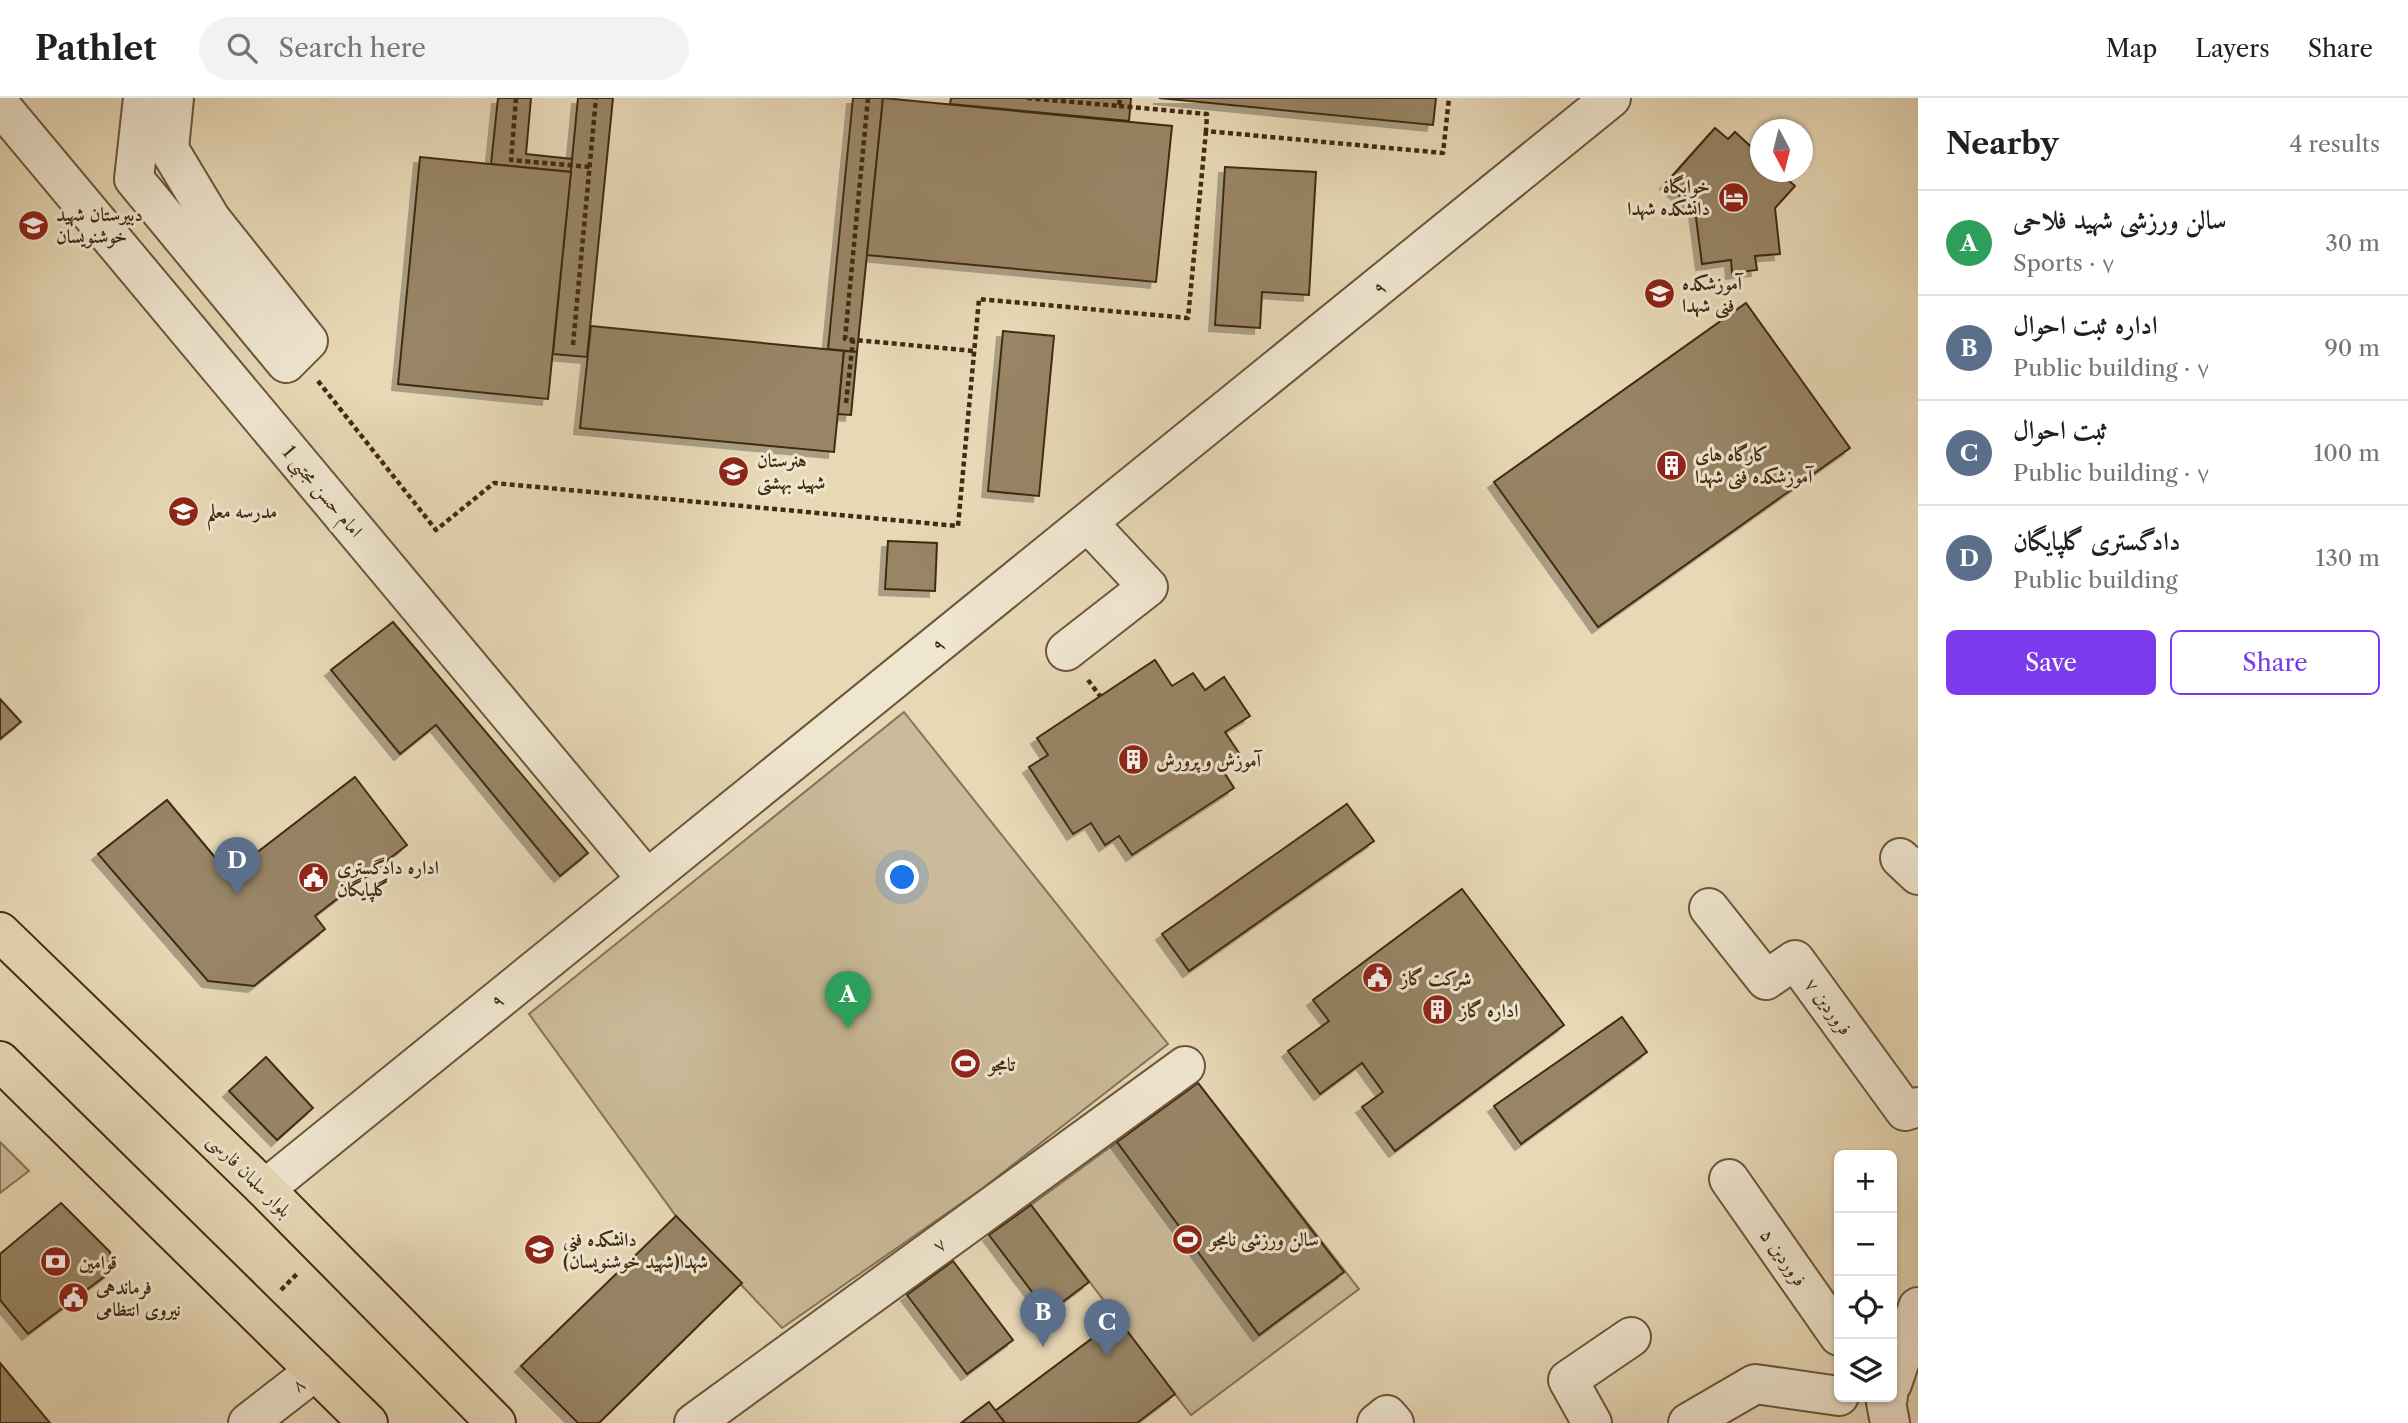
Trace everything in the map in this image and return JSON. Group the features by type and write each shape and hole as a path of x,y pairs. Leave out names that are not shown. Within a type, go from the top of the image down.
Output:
{"main road":[{"name":"بلوار سلمان فارسی","path":"0,932 265,1189 496,1423"},
{"path":"0,1061 368,1423"}],"street":[{"path":"143,98 134,178 286,363 309,341 211,219 169,149 174,98"},
{"name":"۹","path":"265,1189 1611,98"},
{"name":"امام حسن مجتبی 1","path":"0,105 646,878"},
{"path":"1066,651 1147,587 1088,523"},
{"name":"فروردین ۷","path":"1709,908 1766,980 1795,960 1905,1111 1918,1107"},
{"name":"۷","path":"694,1423 962,1241 989,1196 1111,1133 1185,1066"},
{"name":"فروردین ۵","path":"1729,1179 1834,1329"},
{"path":"1897,1371 1918,1307"},
{"path":"1592,1423 1568,1380 1631,1337"},
{"name":"۸","path":"248,1423 316,1371"},
{"path":"1688,1423 1755,1384 1834,1395"}],"path":[{"path":"516,98 511,160 590,167"},
{"path":"573,345 596,98"},
{"path":"868,98 845,339 974,351"},
{"path":"296,354 436,530 494,484 958,526 979,299 1188,318 1207,114 1027,98"},
{"path":"1119,106 1120,98"},
{"path":"1206,131 1443,153 1448,98"},
{"path":"846,403 853,340"},
{"path":"257,1314 323,1248"}],"shaded area":[{"path":"904,712 1168,1044 983,1188 782,1328 676,1216 529,1014"},
{"name":"سالن ورزشی نامجو","path":"1198,1083 1359,1289 1191,1415 1031,1205"},
{"path":"0,1142 29,1171 0,1193"}],"building":[{"path":"498,98 531,98 526,154 572,159 571,172 491,164"},
{"path":"578,98 613,98 587,357 553,354"},
{"path":"853,98 883,98 857,352 828,349"},
{"path":"883,98 1172,126 1156,282 867,255"},
{"path":"951,98 1131,98 1129,121 950,104"},
{"path":"1159,98 1436,98 1433,125"},
{"name":"خوابگاه دانشکده شهدا","path":"1715,128 1728,139 1735,132 1750,146 1750,182 1790,182 1795,186 1775,208 1780,254 1755,256 1757,270 1732,273 1731,260 1702,264 1695,210 1666,183"},
{"path":"420,157 571,172 548,399 398,384"},
{"path":"1225,167 1316,172 1309,295 1262,292 1260,328 1215,325"},
{"name":"کارگاه های آموزشکده فنی شهدا","path":"1746,303 1850,448 1598,627 1494,482"},
{"path":"591,326 844,351 834,452 580,428"},
{"path":"1003,331 1054,336 1039,496 988,491"},
{"path":"844,351 857,352 851,415 838,414"},
{"path":"888,541 937,543 935,591 885,589"},
{"path":"393,622 588,853 560,876 436,725 400,754 331,670"},
{"name":"آموزش و پرورش","path":"1155,660 1172,686 1193,673 1205,690 1224,677 1250,716 1225,732 1239,753 1220,766 1234,788 1132,855 1119,836 1105,845 1091,823 1073,834 1029,767 1048,755 1037,738"},
{"path":"0,699 21,722 0,739"},
{"path":"355,777 407,845 315,916 325,929 254,986 208,981 98,854 167,800 229,874"},
{"path":"1347,804 1374,841 1189,971 1162,934"},
{"name":"اداره گاز","path":"1462,889 1564,1025 1395,1151 1362,1107 1383,1092 1362,1063 1320,1094 1288,1051 1329,1021 1313,1000"},
{"path":"1622,1017 1647,1052 1521,1144 1494,1106"},
{"path":"266,1057 313,1108 277,1140 229,1091"},
{"path":"1198,1083 1344,1272 1259,1335 1117,1142"},
{"name":"قوامین","path":"61,1203 110,1252 113,1270 28,1334 0,1300 0,1254"},
{"path":"1031,1205 1089,1282 1048,1313 989,1235"},
{"path":"676,1216 742,1283 599,1423 578,1423 521,1366"},
{"path":"953,1261 1013,1340 967,1374 907,1295"},
{"path":"1118,1319 1175,1394 1137,1423 1005,1423 995,1411"},
{"path":"0,1363 50,1423 0,1423"},
{"path":"989,1402 1005,1423 961,1423"}],"place":[{"name":"خوابگاه دانشکده شهدا","path":"1733,197"},
{"name":"دبیرستان شهید خوشنویسان","path":"33,225"},
{"name":"آموزشکده فنی شهدا","path":"1659,294"},
{"name":"کارگاه های آموزشکده فنی شهدا","path":"1672,465"},
{"name":"هنرستان شهید بهشتی","path":"734,471"},
{"name":"مدرسه معلم","path":"184,511"},
{"name":"آموزش و پرورش","path":"1133,760"},
{"name":"اداره دادگستری گلپایگان","path":"314,878"},
{"name":"دادگستری گلپایگان","path":"237,895"},
{"name":"شرکت گاز","path":"1378,978"},
{"name":"اداره گاز","path":"1437,1010"},
{"name":"سالن ورزشی شهید فلاحی","path":"848,1029"},
{"name":"تامجو","path":"966,1064"},
{"name":"سالن ورزشی نامجو","path":"1187,1239"},
{"name":"دانشکده فنی شهدا(شهید خوشنویسان)","path":"540,1250"},
{"name":"قوامین","path":"56,1262"},
{"name":"فرماندهی نیروی انتظامی","path":"73,1298"},
{"name":"اداره ثبت احوال","path":"1043,1347"},
{"name":"ثبت احوال","path":"1107,1357"}]}
